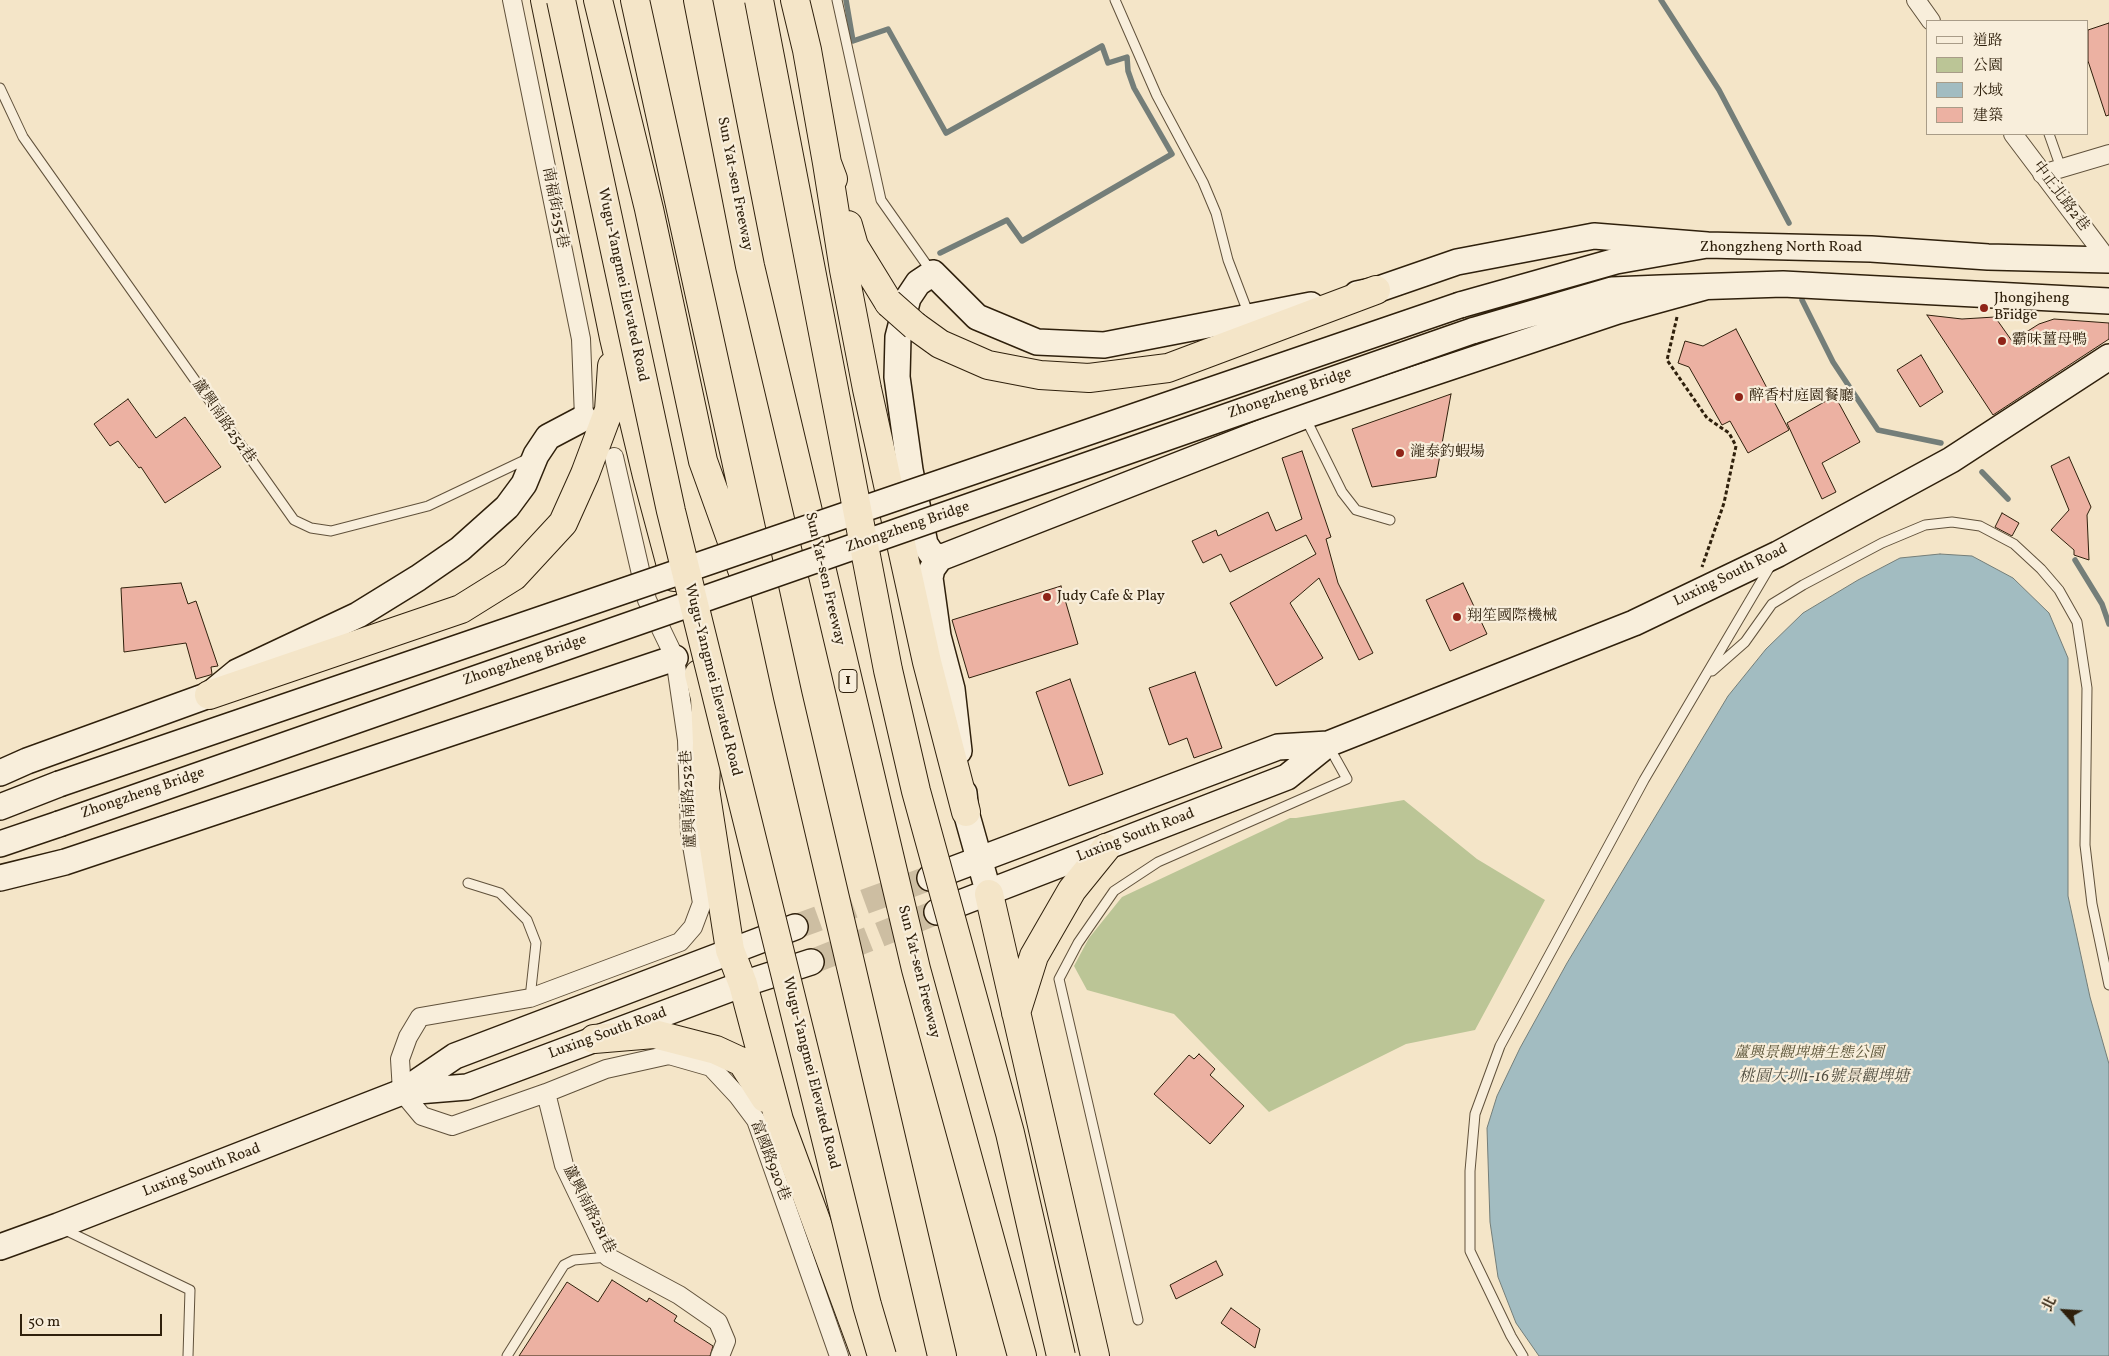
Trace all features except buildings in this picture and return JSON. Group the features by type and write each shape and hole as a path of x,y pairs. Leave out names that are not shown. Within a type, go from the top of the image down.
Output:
{"highway":[{"path":"545,0 614,338 647,476 705,698 708,743 705,788 730,950 743,984 779,1120 866,1356"},
{"name":"Wugu-Yangmei Elevated Road","path":"561,0 670,511 867,1305 882,1356"},
{"path":"598,0 649,209 703,461 788,697"},
{"path":"635,0 788,697 942,1356"},
{"name":"Sun Yat-sen Freeway","path":"698,0 750,266 916,969 1022,1356"},
{"path":"759,0 840,429 888,670 916,791 1010,1133 1061,1356"},
{"path":"795,0 807,50 844,270 869,399 925,653 966,812"},
{"path":"827,162 854,246 889,303 915,326 940,344 988,366 1040,375 1089,378 1168,368 1376,290"},
{"path":"209,695 461,609 514,576 563,523 585,474 609,410 614,338"},
{"path":"1016,1014 1034,956 1072,890 1106,848"},
{"path":"988,894 1095,1356"},
{"path":"594,1039 654,1034 716,1050 742,1062 779,1120"}],"street":[{"name":"南福街255巷","path":"512,0 581,339 584,418"},
{"path":"1916,0 1930,20"},
{"name":"中正北路2巷","path":"2014,135 2108,260"},
{"path":"2042,174 2109,154"},
{"path":"940,558 931,554 924,544 910,470 897,377 898,337 908,298 918,283 933,273 977,317 1037,342 1104,346 1250,318 1376,290 1457,262 1594,236 1707,245"},
{"name":"Zhongzheng North Road","path":"1460,305 1616,261 1707,245 1871,249 1988,257 2108,260"},
{"path":"988,894 966,812 952,689 938,636 930,578 932,569 940,558 1304,416 1618,311 1704,287 1783,284 2109,301"},
{"name":"Zhongzheng Bridge","path":"0,844 1472,331 1612,290 1704,287"},
{"name":"Zhongzheng Bridge","path":"0,807 59,784 1460,305"},
{"name":"Luxing South Road","path":"937,912 988,894 1287,776 1328,744 1634,623 1778,554 1951,460 2109,357"},
{"path":"0,773 27,761 209,695 237,672 358,615 418,578 460,549 507,507 524,484 536,455 548,437 584,418"},
{"name":"蘆興南路252巷","path":"402,1092 400,1059 408,1037 420,1017 530,998 680,942 693,927 702,902 690,834 687,740 675,658 647,600 614,457"},
{"path":"0,878 65,862 675,658"},
{"name":"Luxing South Road","path":"930,878 1278,747 1328,744"},
{"name":"Luxing South Road","path":"0,1247 402,1092 455,1056 795,926"},
{"name":"Luxing South Road","path":"402,1092 467,1087 743,984 811,962"},
{"name":"富國路920巷","path":"402,1092 422,1116 452,1126 546,1094 606,1069 669,1055 711,1067 738,1096 756,1120 839,1356"},
{"name":"蘆興南路281巷","path":"546,1094 564,1165 608,1257 679,1296 718,1322 726,1341 720,1356"}],"lane":[{"path":"837,0 881,200 933,273"},
{"path":"1114,0 1157,96 1203,182 1216,213 1228,260 1250,318"},
{"name":"蘆興南路252巷","path":"0,88 23,136 294,520 311,528 331,531 428,506 536,455"},
{"path":"2049,135 2061,168"},
{"path":"1304,416 1342,492 1356,510 1390,520"},
{"path":"1704,678 1745,642 1772,604 1803,585 1882,543 1925,525 1952,522 1980,526 2014,544 2041,569 2059,590 2077,622 2087,688 2085,845 2092,904 2109,985"},
{"path":"1523,1356 1511,1336 1470,1251 1470,1171 1474,1114 1500,1046 1644,780 1778,554"},
{"path":"1138,1320 1060,979 1078,943 1114,891 1158,862 1347,779 1328,744"},
{"path":"468,883 500,893 527,920 536,943 530,998"},
{"path":"58,1226 190,1290 188,1356"},
{"path":"507,1356 564,1265 574,1260 608,1257"}],"path":[{"path":"1678,314 1667,360 1707,418 1729,432 1736,446 1724,503 1702,568"}],"green space":[{"path":"1404,800 1477,859 1545,900 1475,1030 1406,1044 1269,1112 1174,1014 1087,990 1074,966 1089,938 1122,897 1290,818"}],"water":[{"name":"桃園大圳1-16號景觀埤塘","path":"1940,554 1972,556 2013,578 2049,613 2068,658 2068,896 2090,997 2109,1064 2109,1356 1539,1356 1516,1323 1498,1277 1490,1222 1487,1128 1497,1096 1520,1048 1567,963 1728,696 1766,649 1803,613 1858,580 1900,558"}],"waterway":[{"path":"846,0 853,41 888,29 946,133 1102,46 1108,63 1127,57 1128,71 1134,88 1172,154 1022,241 1007,220 940,253"},
{"path":"1661,0 1719,90 1789,223"},
{"path":"1802,300 1833,362 1878,430 1941,443"},
{"path":"1982,472 2008,499"},
{"path":"2075,560 2102,604 2109,624"}],"tunnel":[{"path":"795,927 930,878"},
{"path":"811,962 937,912"}],"place":[{"name":"Jhongjheng Bridge","path":"1984,308"},
{"name":"霸味薑母鴨","path":"2002,341"},
{"name":"醉香村庭園餐廳","path":"1739,397"},
{"name":"瀧泰釣蝦場","path":"1400,453"},
{"name":"Judy Cafe & Play","path":"1047,597"},
{"name":"翔笙國際機械","path":"1457,617"}],"park label":[{"name":"蘆興景觀埤塘生態公園","path":"1809,1054"}]}
